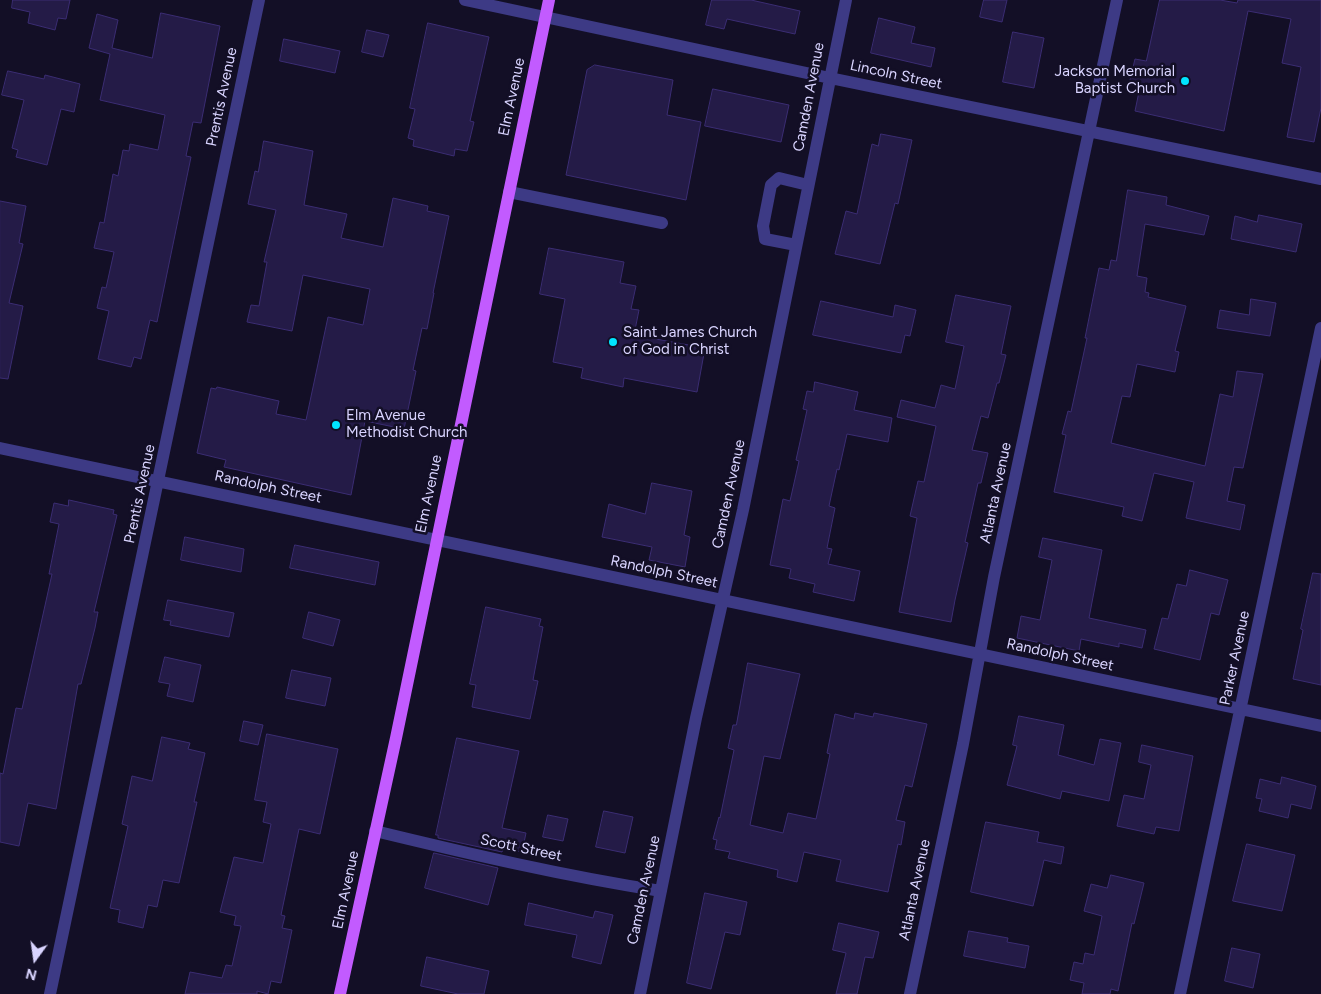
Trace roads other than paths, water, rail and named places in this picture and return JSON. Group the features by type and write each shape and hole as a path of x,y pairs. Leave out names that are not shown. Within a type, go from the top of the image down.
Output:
{"main road":[{"name":"Elm Avenue","path":"340,994 549,0"}],"street":[{"name":"Prentis Avenue","path":"50,994 259,0"},
{"name":"Lincoln Street","path":"465,0 830,78 1321,179"},
{"name":"Camden Avenue","path":"640,994 722,601 743,510 846,0"},
{"name":"Atlanta Avenue","path":"910,994 963,744 994,577 1117,0"},
{"path":"796,245 765,240 762,226 771,185 779,178 808,185"},
{"path":"510,192 662,223"},
{"name":"Parker Avenue","path":"1180,994 1321,328"},
{"name":"Randolph Street","path":"0,448 1321,726"},
{"name":"Scott Street","path":"375,831 483,858 603,882 661,890"}],"place":[{"name":"Jackson Memorial Baptist Church","path":"1185,81"},
{"name":"Saint James Church of God in Christ","path":"613,342"},
{"name":"Elm Avenue Methodist Church","path":"336,425"}]}
